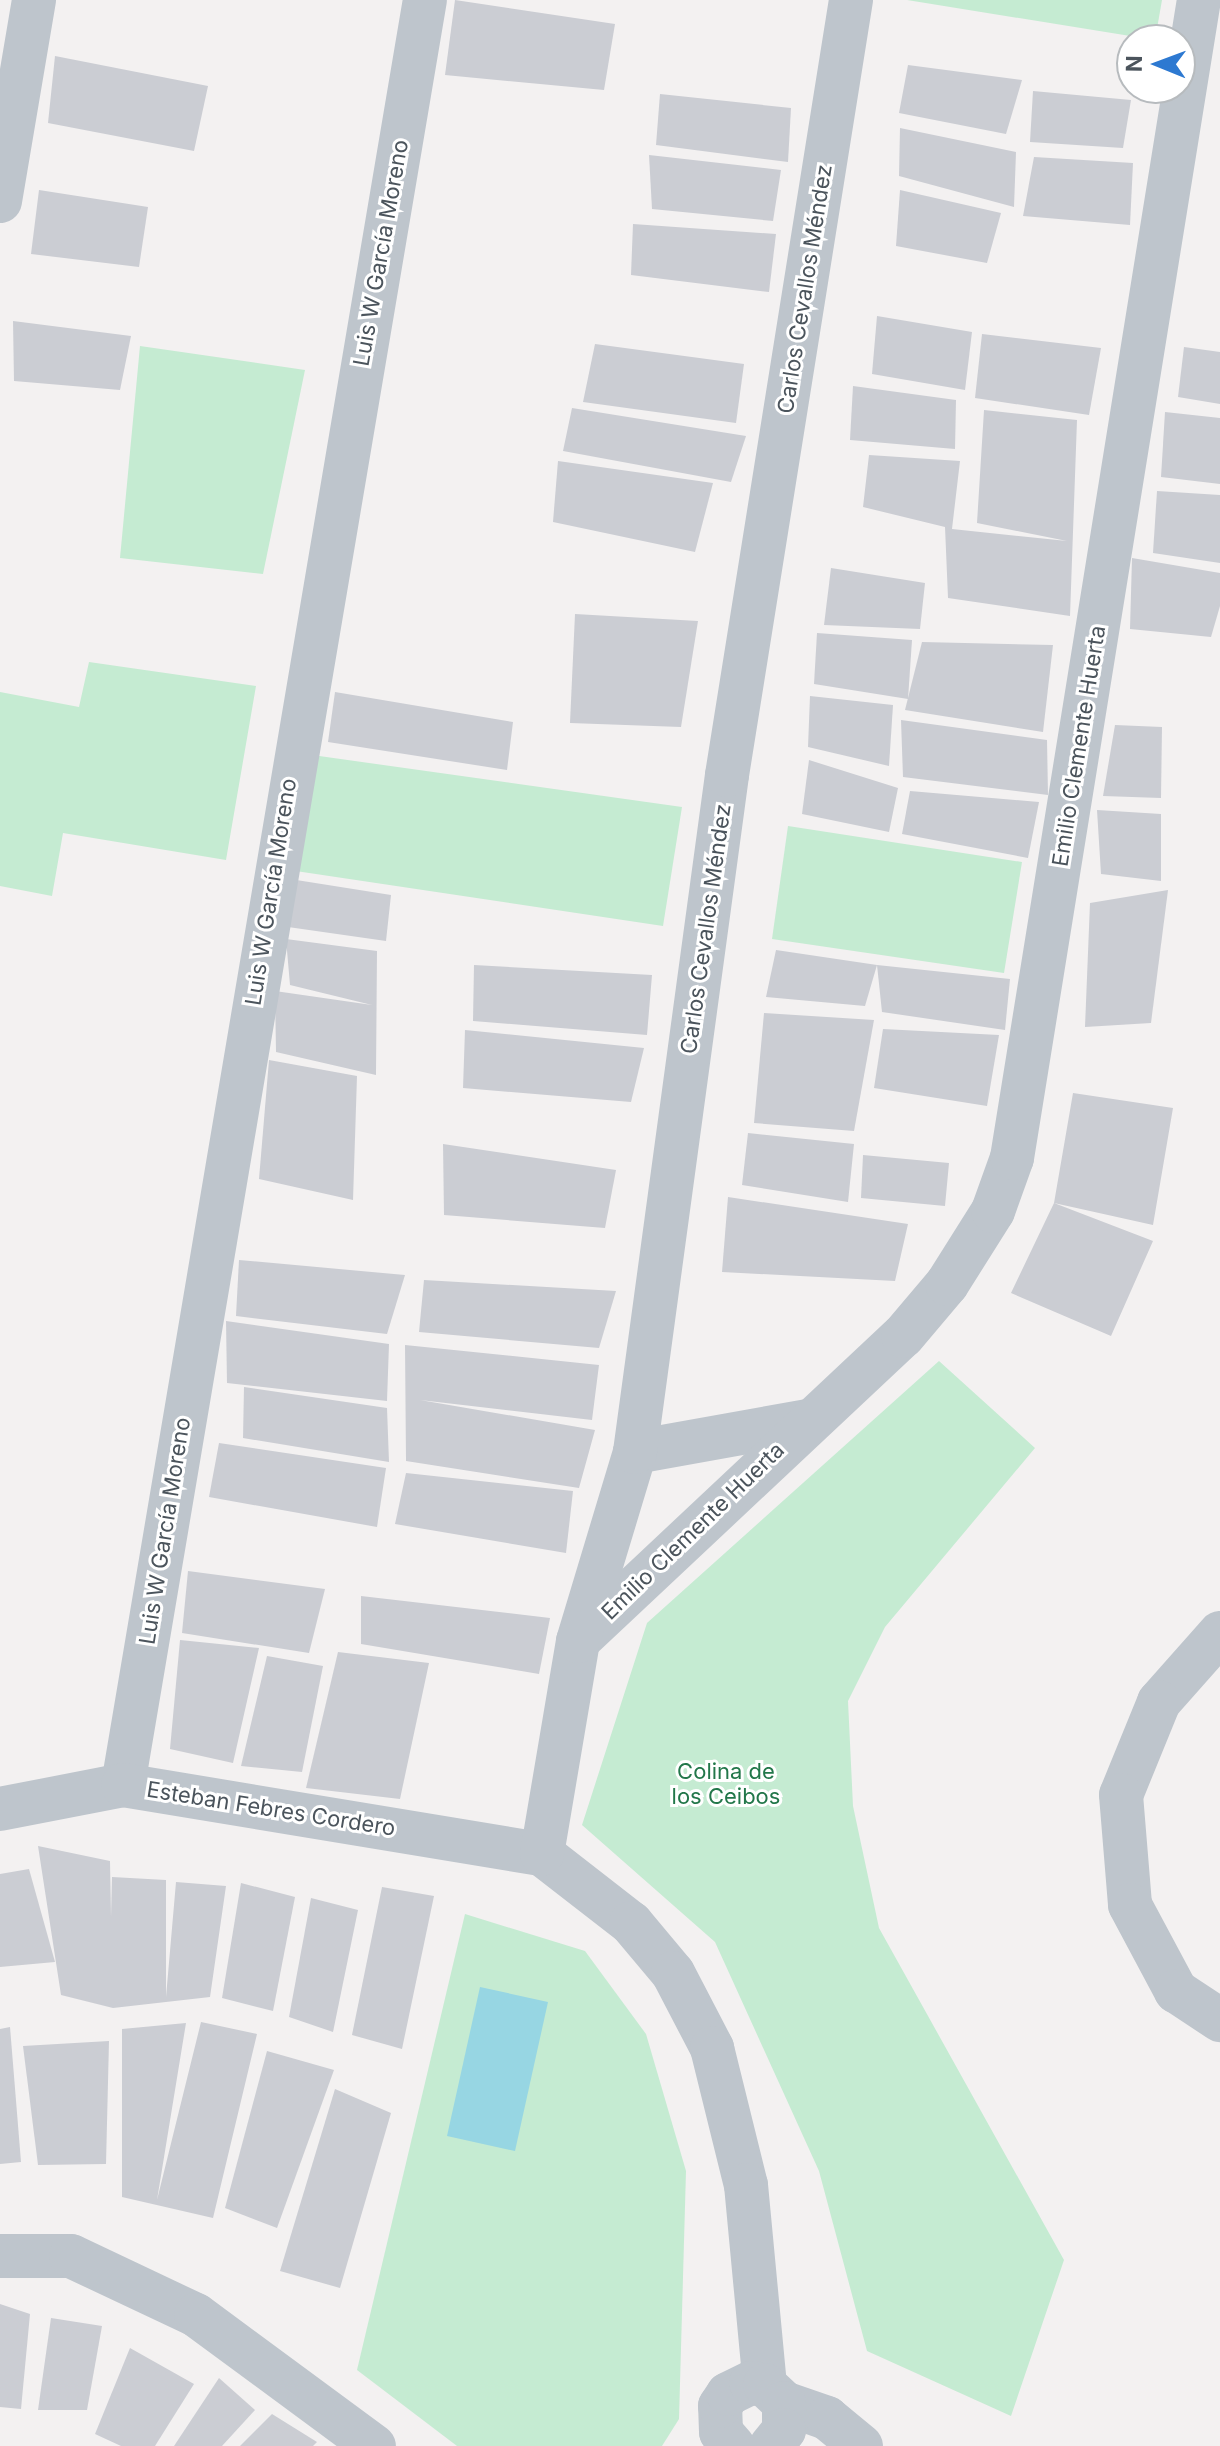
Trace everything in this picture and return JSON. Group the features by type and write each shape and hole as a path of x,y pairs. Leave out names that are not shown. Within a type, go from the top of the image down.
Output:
{"street":[{"path":"0,201 34,0"},
{"name":"Luis W García Moreno","path":"123,1785 425,0"},
{"name":"Carlos Cevallos Méndez","path":"542,1854 578,1641 635,1452 727,775 851,0"},
{"name":"Emilio Clemente Huerta","path":"578,1641 808,1421 903,1336 947,1284 993,1211 1012,1158 1199,0"},
{"name":"Emilio Clemente Huerta","path":"635,1452 808,1421"},
{"path":"1220,1633 1159,1702 1121,1795 1130,1905 1176,1991 1220,2020"},
{"name":"Esteban Febres Cordero","path":"0,1809 123,1785 542,1854"},
{"path":"542,1854 631,1923 673,1973 712,2048 746,2185 777,2424"},
{"path":"0,2256 71,2256 196,2315 374,2446"},
{"path":"721,2441 718,2419 728,2394 738,2386 777,2424"},
{"path":"777,2424 827,2418 861,2446"}],"green space":[{"path":"907,0 1162,0 1158,24 1116,24 1116,34"},
{"path":"140,346 305,370 263,574 120,558"},
{"path":"89,662 256,686 226,860 63,833 52,896 0,886 0,692 79,707"},
{"path":"305,754 682,807 663,926 289,870"},
{"path":"788,826 1022,862 1004,973 772,939"},
{"name":"Colina de los Ceibos","path":"939,1361 1035,1448 885,1627 848,1701 853,1806 879,1928 1064,2260 1011,2416 867,2351 819,2171 715,1942 582,1825 647,1623"},
{"path":"465,1914 585,1951 646,2034 686,2171 679,2419 662,2446 457,2446 357,2370"}],"water":[{"path":"480,1987 548,2002 515,2151 447,2136"}],"building":[{"path":"455,0 615,24 604,90 445,75"},
{"path":"55,56 208,86 194,151 48,123"},
{"path":"908,65 1022,80 1006,134 899,113"},
{"path":"1033,91 1116,99 1116,104 1130,104 1123,148 1030,142"},
{"path":"660,94 791,108 788,162 656,145"},
{"path":"900,128 1016,152 1014,207 899,176"},
{"path":"649,155 781,170 773,221 652,209"},
{"path":"1034,157 1133,163 1130,225 1023,216"},
{"path":"39,190 148,207 139,267 31,254"},
{"path":"900,190 1001,213 987,263 896,246"},
{"path":"633,224 776,234 769,292 631,275"},
{"path":"877,316 972,332 965,390 872,374"},
{"path":"13,321 131,336 120,390 14,381"},
{"path":"982,334 1101,348 1089,415 975,398"},
{"path":"595,344 744,364 736,423 583,402"},
{"path":"1184,347 1220,352 1220,404 1178,397"},
{"path":"853,386 956,400 955,449 850,440"},
{"path":"572,408 746,436 731,482 563,451"},
{"path":"984,410 1077,420 1070,616 948,598 945,527 863,507 869,455 960,461 952,529 1067,541 977,523"},
{"path":"1165,412 1220,418 1220,484 1161,477"},
{"path":"558,461 713,483 695,552 553,522"},
{"path":"1157,491 1220,495 1220,563 1153,553"},
{"path":"1132,558 1220,573 1220,606 1211,637 1130,629"},
{"path":"831,568 925,583 920,629 824,625"},
{"path":"575,614 698,621 681,727 570,723"},
{"path":"817,633 912,640 908,699 814,684"},
{"path":"922,642 1053,645 1043,732 905,710"},
{"path":"335,692 513,722 507,770 328,742"},
{"path":"810,696 893,705 889,766 808,747"},
{"path":"901,720 1047,740 1048,795 903,777"},
{"path":"1115,725 1162,727 1161,798 1103,796"},
{"path":"809,760 898,788 889,832 802,814"},
{"path":"910,791 1039,802 1028,858 902,834"},
{"path":"1097,810 1161,814 1161,881 1101,874"},
{"path":"290,879 391,895 386,941 288,927"},
{"path":"1168,890 1151,1023 1085,1027 1090,903"},
{"path":"286,939 377,951 376,1075 276,1052 275,991 372,1005 290,985"},
{"path":"776,950 877,965 865,1006 766,997"},
{"path":"474,965 652,975 647,1035 473,1021"},
{"path":"877,965 1010,979 1005,1030 882,1012"},
{"path":"764,1013 874,1020 854,1131 754,1123"},
{"path":"883,1029 999,1035 987,1106 874,1088"},
{"path":"465,1030 644,1048 631,1102 463,1088"},
{"path":"269,1060 357,1076 353,1200 259,1179"},
{"path":"1073,1093 1173,1108 1153,1225 1054,1203"},
{"path":"748,1133 854,1144 848,1202 742,1185"},
{"path":"443,1144 616,1170 605,1228 444,1215"},
{"path":"863,1155 949,1163 945,1206 861,1198"},
{"path":"728,1197 908,1224 895,1281 722,1272"},
{"path":"1054,1203 1153,1241 1111,1336 1011,1293"},
{"path":"239,1260 405,1275 387,1334 236,1316"},
{"path":"424,1280 616,1291 599,1348 419,1332"},
{"path":"226,1321 389,1344 387,1401 227,1383"},
{"path":"405,1345 599,1365 592,1420 420,1400 595,1430 579,1488 406,1461"},
{"path":"244,1387 387,1408 389,1462 243,1438"},
{"path":"219,1443 386,1468 377,1527 209,1497"},
{"path":"406,1473 573,1491 566,1553 395,1524"},
{"path":"188,1571 325,1589 309,1653 182,1633"},
{"path":"361,1596 550,1618 539,1674 361,1644"},
{"path":"180,1640 259,1648 233,1763 170,1749"},
{"path":"338,1652 429,1663 400,1799 306,1788"},
{"path":"267,1656 323,1666 302,1772 241,1766"},
{"path":"38,1846 110,1861 111,1917 112,1877 166,1880 166,1997 176,1882 226,1886 210,1997 113,2008 61,1995"},
{"path":"29,1869 55,1962 0,1967 0,1874"},
{"path":"241,1883 295,1897 273,2011 222,1998"},
{"path":"382,1887 434,1896 402,2049 352,2035"},
{"path":"311,1898 358,1910 333,2032 289,2017"},
{"path":"201,2022 257,2034 213,2218 122,2197 122,2029 186,2023 157,2200"},
{"path":"10,2027 21,2162 0,2164 0,2029"},
{"path":"109,2041 106,2164 38,2165 23,2046"},
{"path":"267,2051 334,2070 277,2228 225,2208"},
{"path":"335,2089 391,2113 340,2288 280,2271"},
{"path":"0,2304 30,2314 21,2409 0,2407"},
{"path":"51,2318 102,2326 87,2410 38,2410"},
{"path":"130,2348 194,2384 155,2446 121,2446 95,2434"},
{"path":"219,2378 255,2410 222,2446 174,2446"},
{"path":"272,2414 317,2442 313,2446 240,2446"}]}
